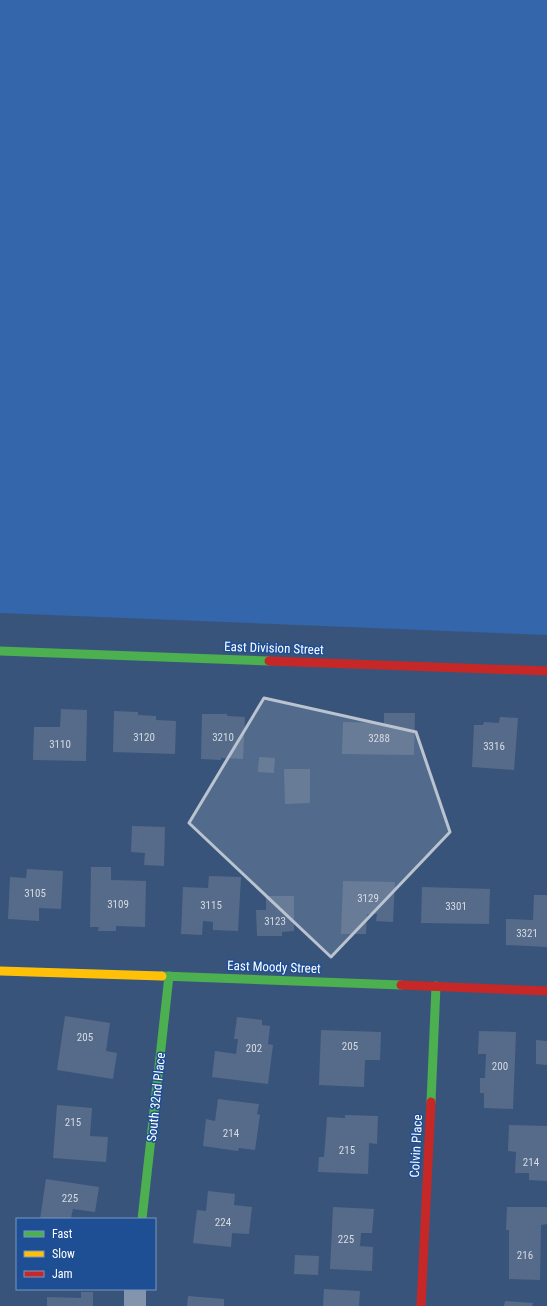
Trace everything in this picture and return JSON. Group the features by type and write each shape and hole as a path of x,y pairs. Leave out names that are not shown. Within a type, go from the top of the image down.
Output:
{"street":[{"name":"East Division Street","path":"0,651 547,671"},
{"name":"East Moody Street","path":"0,971 547,991"},
{"name":"South 32nd Place","path":"142,1218 169,976"},
{"name":"Colvin Place","path":"422,1306 436,986"},
{"path":"135,1290 135,1306"}],"highlighted area":[{"path":"264,698 416,732 450,832 331,957 189,823"}],"shaded area":[{"path":"0,0 547,0 547,635 0,613"}],"building":[{"path":"61,709 87,710 86,761 33,760 34,727 60,727"},
{"path":"114,711 138,712 138,715 156,716 156,720 176,721 175,754 113,752"},
{"path":"384,713 415,713 414,755 342,754 343,722 384,723"},
{"path":"202,714 227,714 227,716 245,717 243,759 201,759"},
{"path":"500,717 518,718 514,770 472,767 474,725 483,725 484,722 499,723"},
{"path":"259,757 275,758 274,773 258,772"},
{"path":"284,769 310,769 310,803 285,804"},
{"path":"132,826 165,827 164,866 144,865 145,853 131,852"},
{"path":"91,867 111,867 111,880 146,881 145,927 116,926 116,931 98,931 99,927 90,927"},
{"path":"27,869 63,871 61,909 39,908 39,921 8,919 10,877 26,878"},
{"path":"209,876 241,877 238,931 213,930 213,922 203,921 202,935 181,934 183,887 208,888"},
{"path":"343,881 395,882 393,922 376,921 377,914 367,914 366,934 341,934"},
{"path":"422,887 490,889 489,924 421,923"},
{"path":"534,895 547,895 547,947 506,945 506,919 533,920"},
{"path":"266,896 294,896 294,931 282,932 282,936 257,936 256,910 266,910"},
{"path":"65,1016 110,1023 106,1051 117,1053 113,1079 57,1070"},
{"path":"237,1017 262,1020 262,1025 270,1026 268,1044 273,1045 268,1084 212,1077 215,1051 236,1054 238,1039 234,1039"},
{"path":"321,1030 381,1032 380,1060 365,1060 364,1087 319,1085"},
{"path":"479,1031 516,1032 513,1109 484,1108 484,1093 480,1093 480,1078 485,1078 486,1054 478,1054"},
{"path":"536,1040 547,1041 547,1065 536,1064"},
{"path":"218,1099 259,1104 257,1114 260,1115 255,1150 239,1148 238,1151 203,1146 206,1119 215,1121"},
{"path":"57,1105 92,1108 90,1136 108,1137 106,1162 53,1158"},
{"path":"345,1115 378,1116 377,1144 369,1143 368,1174 318,1172 319,1157 324,1157 327,1117 345,1118"},
{"path":"509,1125 547,1126 547,1181 529,1180 529,1173 515,1173 516,1152 508,1151"},
{"path":"46,1179 99,1187 95,1212 73,1209 71,1218 40,1218"},
{"path":"208,1191 235,1194 234,1205 252,1207 249,1234 232,1233 231,1247 193,1243 197,1210 206,1211"},
{"path":"333,1207 374,1209 372,1233 361,1233 360,1246 373,1247 372,1271 330,1269"},
{"path":"507,1207 547,1207 547,1224 541,1225 540,1280 509,1279 509,1230 506,1230"},
{"path":"295,1255 319,1256 318,1275 294,1274"},
{"path":"324,1289 360,1291 359,1306 323,1306"},
{"path":"81,1292 93,1292 93,1306 47,1306 47,1297 81,1298"},
{"path":"188,1296 224,1299 224,1306 187,1306"},
{"path":"505,1301 533,1303 532,1306 504,1306"}],"traffic: fast":[{"path":"0,651 269,661"},
{"path":"162,976 401,985"},
{"path":"142,1218 169,976"},
{"path":"431,1102 436,986"}],"traffic: slow":[{"path":"0,971 162,976"}],"traffic: jam":[{"path":"269,661 547,671"},
{"path":"401,985 547,991"},
{"path":"421,1306 431,1102"}]}
